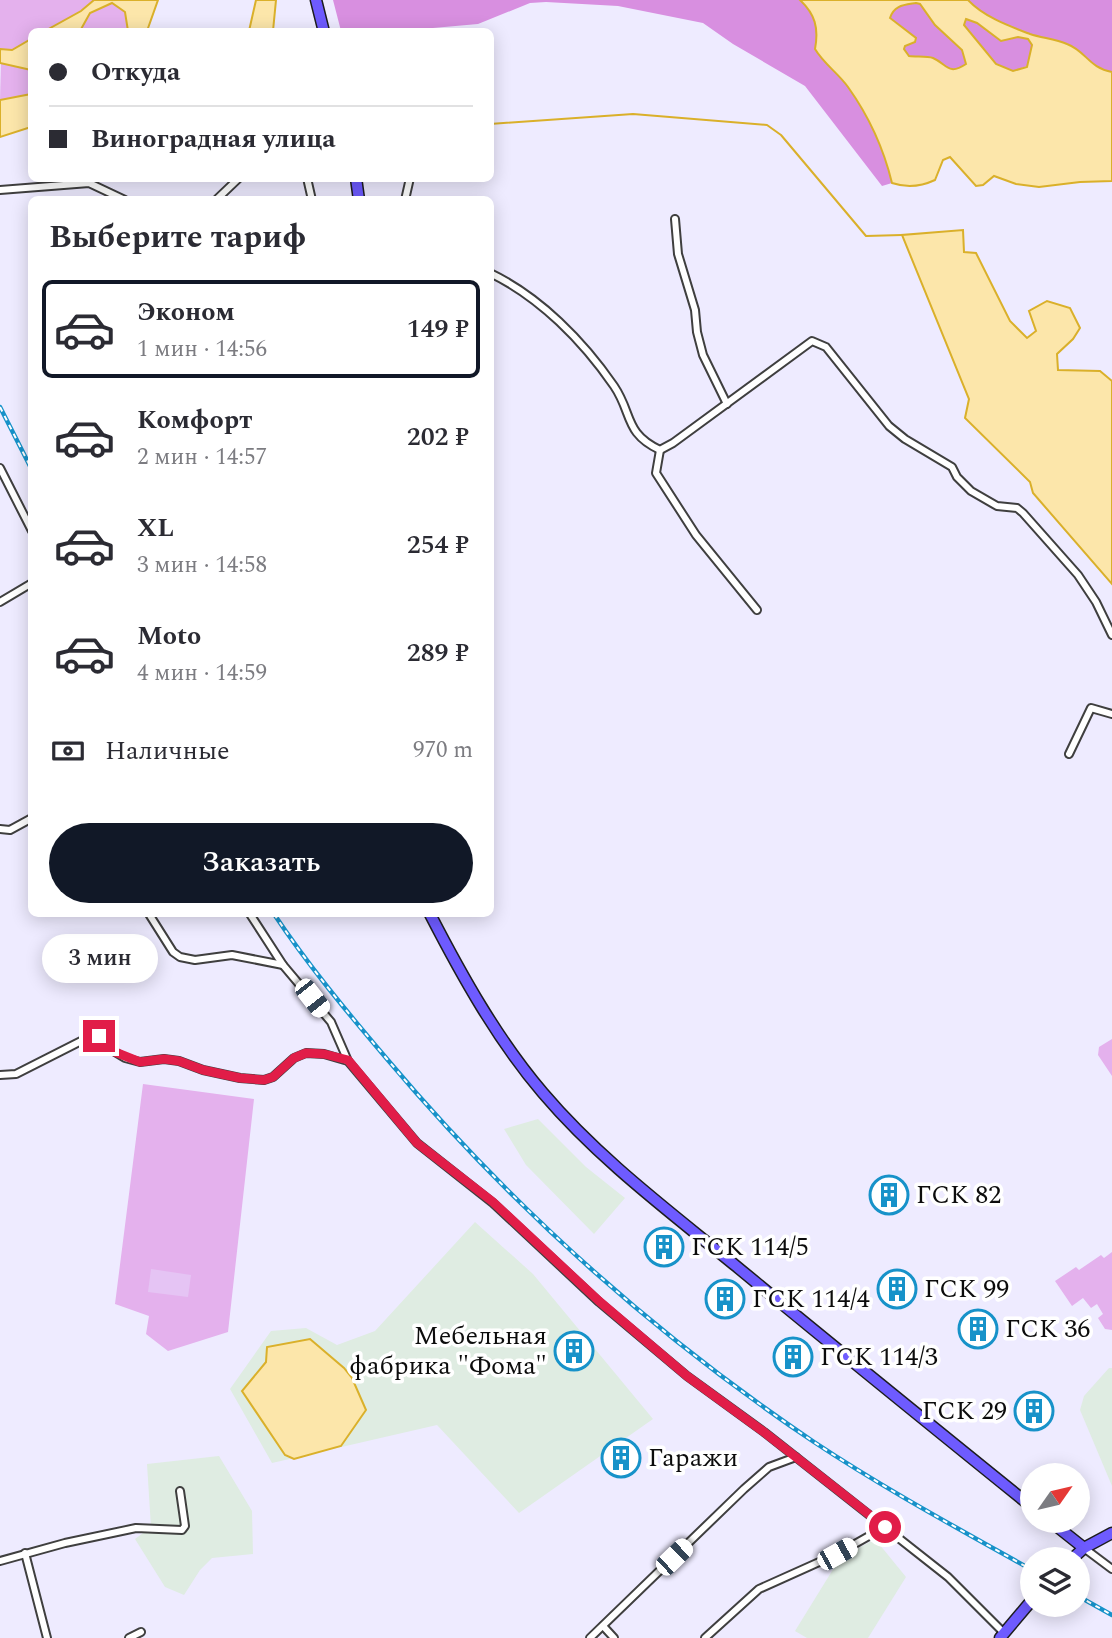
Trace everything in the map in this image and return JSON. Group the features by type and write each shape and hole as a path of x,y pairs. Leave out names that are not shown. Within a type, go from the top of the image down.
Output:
{"main road":[{"path":"316,0 323,28"},
{"path":"432,917 454,961 506,1045 542,1092 583,1137 839,1352 1020,1497"},
{"path":"1065,1533 1083,1547"},
{"path":"1086,1547 1112,1533"},
{"path":"1002,1635 1020,1614"}],"street":[{"path":"219,196 235,182"},
{"path":"0,190 89,183 117,196"},
{"path":"675,219 678,254 695,310 703,355 727,404"},
{"path":"494,275 539,304 587,350 616,390 643,442 660,450"},
{"path":"757,610 696,535 656,472 660,450 812,341 825,347 889,426 905,439 952,467 957,477 971,491 997,506 1017,508 1023,513 1078,575 1096,602 1112,635"},
{"path":"0,468 28,523"},
{"path":"0,602 28,585"},
{"path":"1069,754 1091,708 1112,715"},
{"path":"0,830 10,830 28,820"},
{"path":"151,917 173,952 180,957 195,960 232,955 283,965"},
{"path":"252,917 283,965 331,1023 348,1060 417,1143 493,1202 599,1301 687,1376 796,1457 948,1577 1002,1635"},
{"path":"0,1075 16,1074 91,1036 99,1036 125,1058 140,1062 164,1059 179,1061 203,1070 240,1078 264,1080 273,1077 294,1058 306,1053 348,1060"},
{"path":"590,1638 744,1489 769,1468 796,1457"},
{"path":"0,1560 136,1528 182,1530 185,1527 180,1491"},
{"path":"705,1638 759,1589 837,1554 885,1527"},
{"path":"1090,1552 1112,1569"},
{"path":"25,1553 47,1638"},
{"path":"603,1626 614,1638"},
{"path":"129,1638 141,1632"}],"shaded area":[{"path":"0,0 94,0 57,25 49,28 28,28 28,41 12,50 0,49"},
{"path":"94,0 158,0 148,28 128,28 125,12 112,3 90,13 82,28 50,28 81,11"},
{"path":"256,0 276,0 273,28 250,28"},
{"path":"333,0 800,0 815,22 815,49 844,82 869,121 892,183 882,186 805,86 733,44 703,23 618,6 546,2 530,3 478,24 433,28 340,28"},
{"path":"800,0 968,0 981,11 1005,24 1073,47 1098,67 1112,72 1112,181 1039,187 1016,184 994,176 983,185 976,186 950,157 943,160 935,180 914,186 892,183 869,121 844,82 815,49 815,22","holes":["920,4 935,25 962,50 966,64 951,69 933,58 909,56 905,46 915,42 916,38 890,18 897,8","966,19 977,23 1001,41 1018,37 1028,39 1032,45 1027,67 1013,71 996,64 964,25"]},
{"path":"968,0 1112,0 1112,72 1098,67 1067,44 1030,34 997,20"},
{"path":"112,3 125,12 128,28 82,28 90,13"},
{"path":"920,4 935,25 962,50 966,64 952,69 933,58 909,56 904,49 905,45 915,42 916,38 890,19 897,8"},
{"path":"966,19 977,23 1001,41 1019,37 1028,39 1032,45 1027,66 1013,71 996,64 964,24"},
{"path":"28,41 28,69 0,63 0,49 12,50"},
{"path":"1,62 28,69 28,95 0,100"},
{"path":"28,95 28,128 0,137 0,100"},
{"path":"963,230 964,252 976,253 1010,321 1027,338 1036,331 1029,311 1047,301 1070,308 1080,328 1057,354 1058,370 1100,371 1112,381 1112,584 1033,493 1030,482 965,418 969,399 902,235"},
{"path":"1112,1039 1112,1076 1098,1055 1099,1047"},
{"path":"143,1084 254,1099 228,1332 168,1351 146,1334 149,1316 115,1304"},
{"path":"538,1119 586,1167 625,1198 594,1234 526,1165 504,1129"},
{"path":"475,1222 533,1274 653,1419 519,1513 437,1425 272,1463 230,1389 271,1331 306,1328 337,1345 375,1331"},
{"path":"1112,1252 1112,1330 1105,1329 1098,1318 1103,1314 1097,1304 1091,1308 1083,1298 1072,1306 1055,1281 1076,1267 1079,1270 1101,1255 1104,1258"},
{"path":"151,1269 191,1275 188,1297 148,1292"},
{"path":"310,1339 352,1378 366,1410 341,1446 294,1459 285,1455 242,1391 266,1362 267,1347"},
{"path":"1109,1368 1112,1368 1112,1486 1080,1410 1084,1396"},
{"path":"219,1456 252,1511 253,1554 212,1558 200,1570 184,1595 165,1587 135,1539 151,1527 147,1464"},
{"path":"875,1539 906,1577 868,1638 807,1638 795,1631 840,1558"}],"waterway":[{"path":"494,124 633,114 767,125 781,135 866,236 902,235"}],"railway":[{"path":"0,407 28,462"},
{"path":"276,917 343,1006 434,1113 484,1166 587,1266 698,1358 814,1442 1020,1563"},
{"path":"1090,1603 1112,1615"}],"place":[{"name":"ГСК 82","path":"889,1195"},
{"name":"ГСК 114/5","path":"664,1247"},
{"name":"ГСК 99","path":"897,1289"},
{"name":"ГСК 114/4","path":"725,1299"},
{"name":"ГСК 36","path":"978,1329"},
{"name":"Мебельная фабрика \"Фома\"","path":"574,1351"},
{"name":"ГСК 114/3","path":"793,1357"},
{"name":"ГСК 29","path":"1034,1411"},
{"name":"Гаражи","path":"621,1458"}],"route":[{"path":"99,1036 125,1058 140,1062 164,1059 179,1061 203,1070 240,1078 264,1080 273,1077 294,1058 306,1053 348,1060 417,1143 493,1202 599,1301 687,1376 764,1432 885,1527"}]}
